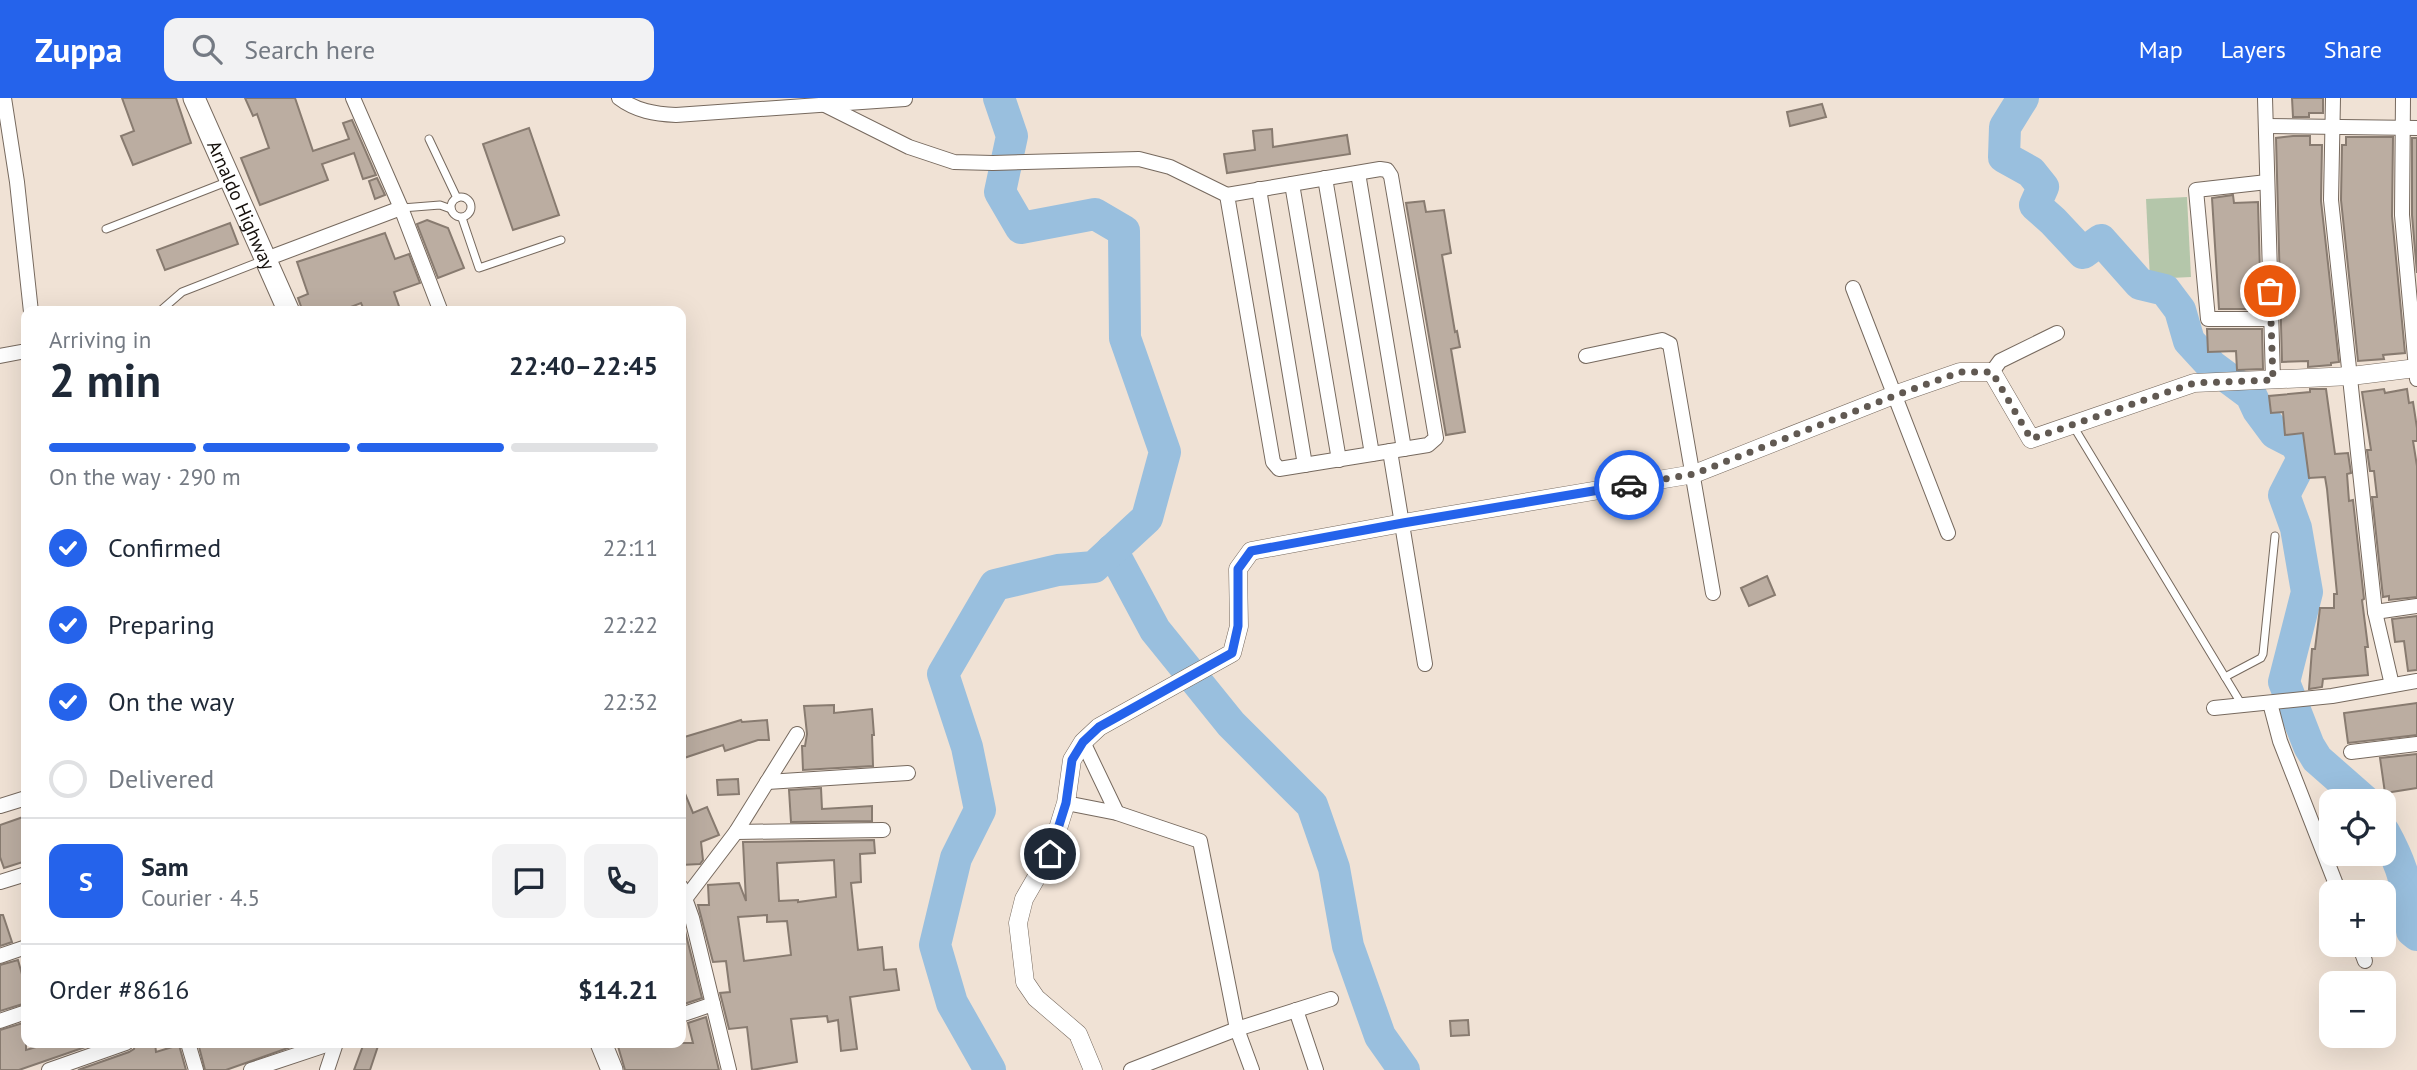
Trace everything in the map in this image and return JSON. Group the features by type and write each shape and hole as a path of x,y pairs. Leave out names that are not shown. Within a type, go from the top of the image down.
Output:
{"main road":[{"name":"Arnaldo Highway","path":"194,98 286,306"},
{"path":"602,1048 612,1070"}],"street":[{"path":"4,98 17,182 30,306"},
{"path":"353,98 401,208 439,306"},
{"path":"619,98 640,110 676,116 905,99"},
{"path":"2265,98 2273,380"},
{"path":"2333,98 2331,200 2375,612 2392,685"},
{"path":"1992,372 2031,439 2194,383 2417,372 2402,215 2410,128 2403,98"},
{"path":"825,105 924,153 954,162 1139,159 1170,167 1227,195 1384,169 1391,176 1436,434 1432,443 1282,469 1274,466 1227,195"},
{"path":"2266,126 2410,128"},
{"path":"1358,173 1397,450 1403,523 1425,664"},
{"path":"1325,178 1372,454"},
{"path":"2267,182 2196,190 2208,319 2271,319"},
{"path":"1292,184 1339,460"},
{"path":"1259,189 1305,465"},
{"path":"266,259 401,208"},
{"path":"1853,288 1948,533"},
{"path":"1992,372 2000,361 2057,333"},
{"path":"1586,356 1662,340 1670,344 1713,593"},
{"path":"0,356 21,352"},
{"path":"1093,1070 1078,1034 1036,998 1025,982 1018,923 1024,899 1050,854 1066,803 1072,760 1083,742 1099,727 1232,653 1238,626 1238,569 1251,551 1694,474 1960,372 1992,372"},
{"path":"2375,612 2417,607"},
{"path":"2214,708 2332,696 2417,681"},
{"path":"2270,702 2280,741 2334,880"},
{"path":"686,890 736,832 797,734"},
{"path":"1083,742 1117,813"},
{"path":"2351,752 2417,744"},
{"path":"767,782 908,773"},
{"path":"0,806 21,799"},
{"path":"1066,803 1117,813 1200,841 1237,1029 1252,1070"},
{"path":"736,832 883,830"},
{"path":"0,882 21,876"},
{"path":"686,901 729,1070"},
{"path":"0,956 21,949"},
{"path":"2364,957 2365,961"},
{"path":"1131,1070 1237,1029 1331,999"},
{"path":"686,1012 713,1004"},
{"path":"1296,1010 1316,1070"},
{"path":"0,1021 21,1014"},
{"path":"58,1068 112,1048"},
{"path":"189,1048 196,1070"},
{"path":"251,1070 319,1048"},
{"path":"327,1070 333,1048"}],"lane":[{"path":"429,139 457,198"},
{"path":"106,229 231,180"},
{"path":"401,208 440,205 450,209 456,217 462,218 468,214 471,205 464,198 457,198 450,209"},
{"path":"462,218 480,268 561,240"},
{"path":"166,306 182,292 266,259"},
{"path":"2072,424 2242,705"},
{"path":"2225,677 2263,654 2276,536"}],"green space":[{"path":"2187,197 2191,277 2150,279 2146,199"}],"building":[{"path":"122,98 176,98 191,143 133,165 121,136 134,131"},
{"path":"245,98 295,98 313,151 349,139 343,123 352,120 376,175 363,179 354,153 322,164 328,180 260,205 241,158 269,148 257,114 253,116"},
{"path":"2292,98 2323,98 2323,113 2309,113 2309,117 2293,117"},
{"path":"1822,104 1826,117 1790,126 1787,112"},
{"path":"529,128 559,215 513,230 483,144"},
{"path":"1272,129 1273,147 1347,135 1350,154 1227,173 1224,154 1255,150 1253,131"},
{"path":"2310,136 2310,145 2322,145 2321,201 2339,362 2331,365 2308,367 2308,361 2282,362 2276,138"},
{"path":"2346,137 2393,137 2392,216 2405,353 2383,355 2384,359 2358,361 2341,200 2342,145 2346,145"},
{"path":"2412,138 2417,138 2417,273 2412,215"},
{"path":"377,178 385,195 375,199 369,181"},
{"path":"2233,195 2234,203 2258,202 2261,309 2219,309 2212,198"},
{"path":"1424,201 1426,212 1444,210 1451,253 1442,255 1460,347 1451,349 1465,432 1446,435 1406,203"},
{"path":"427,220 448,228 464,268 438,278 417,224"},
{"path":"230,223 238,244 165,270 157,250"},
{"path":"385,233 395,259 409,254 420,283 394,292 399,306 362,306 361,303 353,306 301,306 298,298 308,294 297,262"},
{"path":"2207,329 2262,329 2263,369 2237,370 2236,351 2208,352"},
{"path":"2310,389 2326,389 2335,454 2348,453 2351,473 2347,474 2349,501 2353,500 2364,599 2368,675 2323,679 2322,687 2309,689 2312,649 2315,649 2320,608 2334,608 2334,594 2337,594 2327,489 2325,477 2309,478 2303,433 2285,435 2283,412 2271,413 2269,396 2310,392"},
{"path":"2384,389 2385,393 2407,389 2409,403 2413,402 2417,428 2417,441 2413,441 2417,466 2417,597 2389,600 2389,596 2383,597 2372,497 2377,497 2374,471 2370,471 2367,450 2371,450 2362,392"},
{"path":"1767,576 1775,595 1749,606 1741,588"},
{"path":"2417,616 2417,670 2408,671 2404,641 2395,642 2392,619"},
{"path":"2417,703 2417,735 2348,743 2344,713"},
{"path":"834,705 834,713 872,709 873,766 803,770 802,746 805,746 807,734 804,706"},
{"path":"741,720 767,720 769,740 758,740 725,751 723,745 686,757 686,736"},
{"path":"2417,754 2417,788 2396,791 2396,789 2384,789 2380,758"},
{"path":"738,779 739,794 718,795 717,780"},
{"path":"821,788 822,809 872,806 872,821 791,822 789,790"},
{"path":"686,796 693,813 707,807 719,835 701,842 703,860 700,864 686,865"},
{"path":"21,818 21,863 4,868 0,857 0,825"},
{"path":"874,840 875,853 860,854 861,882 851,883 858,950 882,947 884,970 896,969 899,990 850,997 857,1049 841,1051 838,1020 828,1022 827,1016 791,1019 797,1062 752,1070 747,1027 729,1029 720,993 730,992 726,961 713,962 698,905 709,905 708,885 739,883 746,901 743,842","holes":["834,860 836,897 798,902 779,901 777,863","767,915 767,922 787,921 791,955 744,961 738,917"]},
{"path":"0,915 3,915 12,942 0,946"},
{"path":"686,935 702,998 686,1003"},
{"path":"18,960 21,971 21,1005 0,1011 0,965"},
{"path":"706,1017 719,1070 625,1070 618,1048 686,1048 686,1043 693,1043 688,1023"},
{"path":"1468,1020 1469,1035 1451,1036 1450,1021"},
{"path":"21,1024 21,1048 26,1050 83,1048 19,1070 0,1070 0,1030"},
{"path":"156,1048 156,1052 180,1048 186,1070 78,1070 129,1052 134,1049"},
{"path":"199,1048 288,1048 226,1070 205,1070"},
{"path":"362,1048 377,1048 370,1070 354,1070"}],"waterway":[{"path":"990,1070 952,1003 935,945 956,858 980,810 967,747 943,674 995,585 1058,570 1094,567 1147,518 1165,452 1125,338 1124,231 1095,214 1021,228 1000,192 1012,136 999,98"},
{"path":"2023,98 2005,127 2004,157 2031,172 2043,187 2035,205 2083,253 2101,240 2140,284 2165,290 2180,310 2189,341 2212,366 2251,395 2275,433 2296,444 2303,458 2284,495 2296,528 2307,592 2284,682 2309,746 2317,759 2351,789"},
{"path":"1112,550 1155,630 1231,724 1312,805 1334,868 1348,946 1380,1036 1404,1070"},
{"path":"2396,857 2407,892 2412,931 2417,935"}],"way so far":[{"path":"1629,485 1694,474 1960,372 1992,372 2031,439 2194,383 2273,380 2270,291"}],"route":[{"path":"1050,854 1066,803 1072,760 1083,742 1099,727 1232,653 1238,626 1238,569 1251,551 1629,485"}]}
